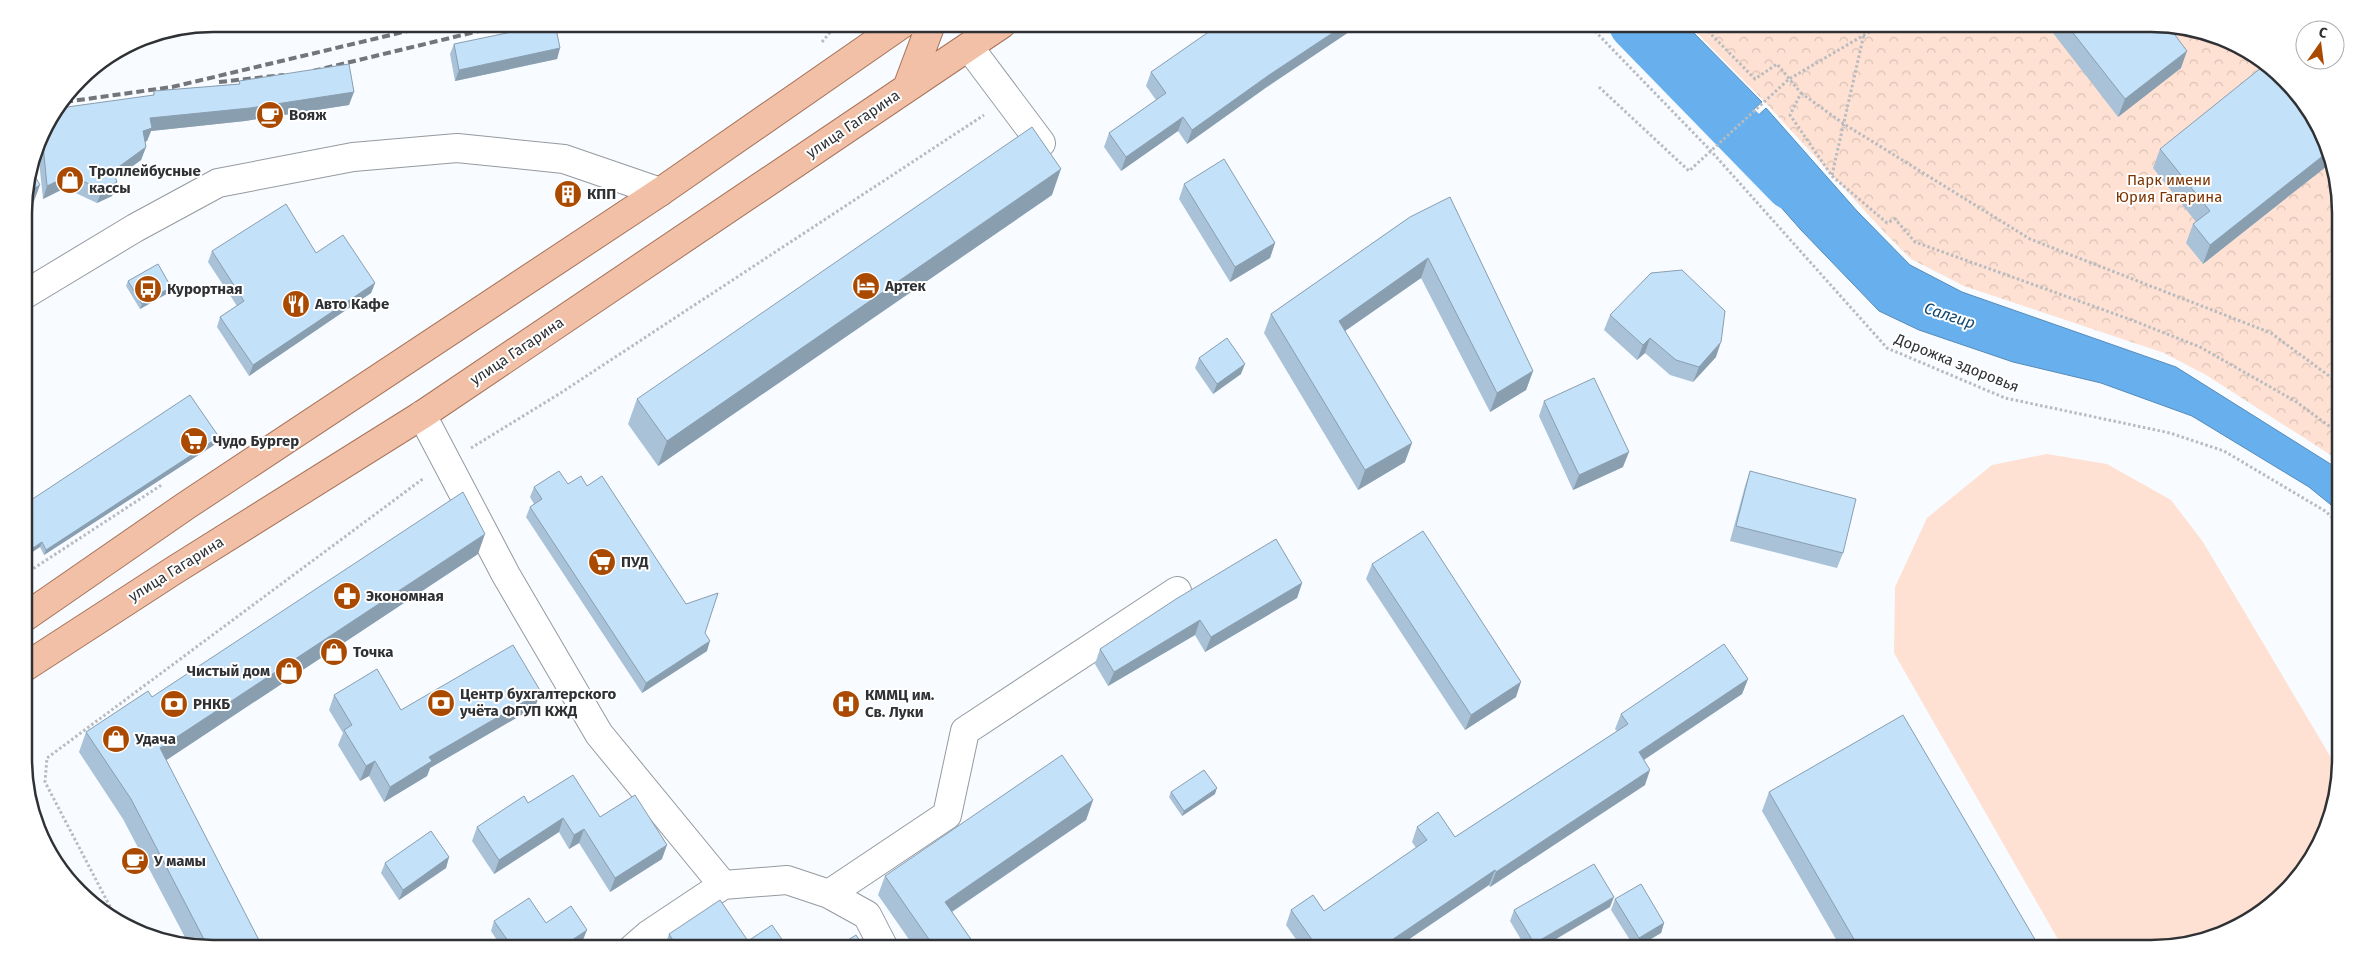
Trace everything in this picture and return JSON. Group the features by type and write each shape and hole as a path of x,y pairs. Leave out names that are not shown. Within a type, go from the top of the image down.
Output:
{"main road":[{"path":"32,612 195,500 660,192 890,32"},
{"path":"907,88 928,32"},
{"name":"улица Гагарина","path":"32,662 173,570 422,415 991,32"}],"lane":[{"path":"969,47 1010,99 1041,143"},
{"path":"32,290 135,228 218,183 353,157 457,148 554,158 572,162 660,192"},
{"path":"422,415 506,575 599,734 723,885"},
{"path":"829,894 947,815 965,731 1177,591"},
{"path":"642,940 723,885 787,880 829,894 867,915 880,940"}],"path":[{"path":"818,46 830,32"},
{"name":"Дорожка здоровья","path":"1596,32 1711,151 1887,348 2005,398 2170,433 2224,451 2325,510 2332,516"},
{"path":"1709,32 1755,78 1777,64 1801,93 1844,124 2030,239 2272,333 2332,378"},
{"path":"1599,87 1689,171 1789,79 1868,32"},
{"path":"1832,176 1864,34"},
{"path":"1801,93 1790,115 1832,176 1887,223 1895,219 1915,242 2129,319 2200,347 2295,401 2332,428"},
{"path":"112,908 45,782 47,758 448,462 560,394 1010,99"}],"green space":[{"name":"Парк имени Юрия Гагарина","path":"1696,32 2151,32 2175,34 2209,42 2221,46 2252,63 2287,94 2302,113 2319,144 2329,179 2332,202 2332,456 2206,375 2164,353 1964,286 1911,259 1765,102"},
{"path":"2047,454 2107,464 2171,500 2203,542 2332,759 2331,782 2323,816 2319,828 2302,859 2287,878 2262,902 2231,921 2209,930 2175,938 2151,940 2058,940 1894,653 1895,587 1927,518 1992,465"}],"water":[{"path":"1613,32 1693,32 1762,102 1720,139"},
{"path":"1766,108 1857,211 1910,265 1962,292 2176,367 2332,465 2332,506 2309,487 2192,416 2101,383 2013,362 1919,330 1879,311 1801,230 1726,145"}],"building":[{"path":"512,32 557,32 560,48 459,70 454,44"},
{"path":"1208,32 1334,32 1269,75 1192,130 1183,117 1126,157 1109,133 1166,93 1151,72"},
{"path":"2072,32 2174,34 2187,51 2125,99"},
{"path":"349,64 354,92 250,108 150,118 152,128 143,131 146,147 113,171 117,182 102,190 70,175 47,186 44,151 51,134 67,107 154,95 154,91 240,84 239,81"},
{"path":"2260,69 2295,103 2314,134 2323,156 2210,245 2193,224 2210,211 2160,149"},
{"path":"1032,127 1061,169 667,441 637,399"},
{"path":"1224,159 1275,243 1235,267 1184,184"},
{"path":"36,178 40,185 34,188"},
{"path":"1450,197 1533,371 1497,393 1428,258 1339,321 1412,443 1365,470 1271,314 1410,217"},
{"path":"286,204 316,253 343,235 375,283 253,365 220,317 244,301 212,251"},
{"name":"Курортная","path":"158,264 171,287 142,304 128,281"},
{"path":"1682,270 1725,311 1721,342 1699,367 1676,360 1650,338 1643,345 1610,315 1651,273"},
{"path":"1227,338 1245,364 1217,384 1199,358"},
{"path":"1594,378 1629,452 1579,475 1544,401"},
{"path":"190,395 219,437 46,550 42,542 32,548 32,499"},
{"name":"ПУД","path":"559,471 568,484 581,476 587,486 602,476 686,604 718,593 705,633 710,641 646,683 530,507 542,499 534,487"},
{"path":"1750,471 1856,499 1843,553 1736,526"},
{"path":"463,492 485,534 160,748 259,940 204,939 131,799 86,732 148,691 152,697"},
{"path":"1423,531 1521,682 1471,715 1372,564"},
{"path":"1276,539 1302,583 1211,637 1200,620 1114,672 1100,649 1176,599"},
{"path":"1724,644 1748,679 1639,752 1650,770 1496,872 1495,870 1392,940 1312,940 1291,910 1313,895 1324,911 1427,840 1417,827 1438,812 1455,837 1628,724 1621,714"},
{"path":"513,645 541,692 429,757 432,761 390,787 375,761 366,766 344,730 352,725 334,695 377,669 401,710"},
{"path":"1903,715 2035,940 1854,940 1769,792"},
{"path":"1062,755 1093,800 945,902 971,940 929,940 885,876"},
{"path":"1204,770 1217,788 1184,811 1171,792"},
{"path":"573,775 600,817 635,795 667,845 615,878 584,829 574,835 563,818 499,860 477,827 524,796 528,803"},
{"path":"431,831 449,857 403,890 385,863"},
{"path":"1594,864 1614,897 1540,940 1532,940 1514,910"},
{"path":"1641,884 1664,923 1639,938 1615,899"},
{"path":"529,898 546,923 571,906 587,930 572,940 507,940 494,921"},
{"path":"720,900 747,940 673,940 669,934"},
{"path":"772,925 782,940 750,940"},
{"path":"856,935 859,940 848,940"}],"waterway":[{"name":"Салгир","path":"1643,32 1791,184"}],"railway":[{"path":"72,101 172,87 403,32"},
{"path":"313,71 475,32"},
{"path":"219,82 284,75"}],"place":[{"name":"Вояж","path":"270,115"},
{"name":"Троллейбусные кассы","path":"70,180"},
{"name":"КПП","path":"568,194"},
{"name":"Артек","path":"866,286"},
{"name":"Курортная","path":"148,289"},
{"name":"Авто Кафе","path":"296,304"},
{"name":"Чудо Бургер","path":"194,441"},
{"name":"ПУД","path":"602,562"},
{"name":"Экономная","path":"347,596"},
{"name":"Точка","path":"334,652"},
{"name":"Чистый дом","path":"289,671"},
{"name":"Центр бухгалтерского учёта ФГУП КЖД","path":"441,703"},
{"name":"РНКБ","path":"174,704"},
{"name":"КММЦ им. Св. Луки","path":"846,704"},
{"name":"Удача","path":"116,739"},
{"name":"У мамы","path":"135,861"}]}
